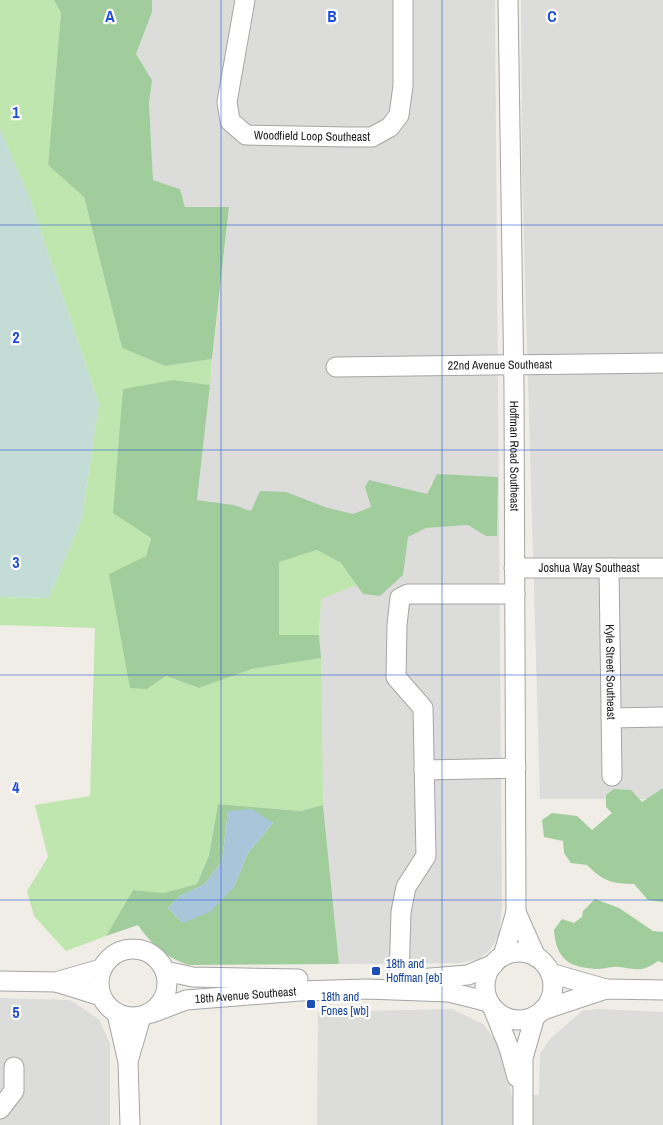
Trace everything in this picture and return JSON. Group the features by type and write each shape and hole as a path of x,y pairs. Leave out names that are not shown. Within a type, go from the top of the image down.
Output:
{"street":[{"name":"Woodfield Loop Southeast","path":"245,0 227,102 230,121 246,135 349,138 372,137 390,127 399,115 403,86 403,0"},
{"name":"Hoffman Road Southeast","path":"498,960 516,912 515,594 508,0"},
{"name":"22nd Avenue Southeast","path":"336,367 513,367 663,363"},
{"name":"Joshua Way Southeast","path":"514,568 663,568"},
{"name":"Kyle Street Southeast","path":"609,568 612,776"},
{"path":"399,980 400,912 406,887 426,856 423,708 396,677 397,625 400,598 408,594 515,594"},
{"path":"611,718 663,718"},
{"path":"424,770 516,768"},
{"name":"Hoffman Road Southeast","path":"516,912 536,957"},
{"path":"134,949 147,952 158,960 165,971 168,982 166,994 161,1004 146,1015 129,1018 117,1014 107,1007 100,996 98,983 101,970 114,955 134,949"},
{"path":"522,1095 509,1048 491,1005 485,982 498,960 514,952 526,953 536,957 545,964 554,985 552,993 539,1013 523,1058 523,1125"},
{"name":"18th Avenue Southeast","path":"165,971 193,977 399,980 468,975 498,960"},
{"path":"0,982 56,982 101,970"},
{"path":"550,973 606,989 663,990"},
{"path":"56,982 100,996"},
{"name":"18th Avenue Southeast","path":"146,1015 186,1000 300,991 366,989 449,992 491,1005"},
{"path":"491,1005 503,1016 519,1020 606,989"},
{"path":"117,1014 128,1062 130,1125"},
{"path":"128,1062 146,1015"},
{"path":"0,1109 14,1091 14,1067"}],"shaded area":[{"path":"152,0 495,0 502,905 499,935 490,950 479,959 460,963 339,964 323,805 319,635 321,599 357,585 363,594 403,575 407,537 426,528 468,525 432,481 427,494 365,487 371,507 353,514 325,507 251,511 234,505 197,500 229,208 185,207 180,189 153,180 149,107 152,80 136,54 152,12"},
{"path":"521,0 663,0 663,799 540,799 522,172"},
{"path":"0,129 30,199 99,404 82,518 49,598 0,597"},
{"path":"252,809 273,823 248,853 234,887 210,912 183,923 168,908 180,896 205,884 222,861 228,811"},
{"path":"0,998 70,1000 99,1019 110,1044 110,1125 0,1125"},
{"path":"452,1009 483,1024 497,1042 509,1071 511,1095 539,1095 540,1054 549,1040 582,1011 596,1009 663,1012 663,1125 317,1125 318,1012"}],"green space":[{"path":"0,0 54,0 61,13 48,165 84,197 122,348 165,366 212,359 210,385 174,380 151,538 146,556 147,689 166,676 199,688 252,669 321,658 323,805 301,811 218,804 209,855 197,884 163,893 133,890 106,936 66,951 34,916 27,891 48,857 35,805 90,796 95,628 0,625 0,597 49,598 82,518 99,404 30,199 0,129"},
{"path":"54,0 152,0 152,12 136,54 152,80 149,104 153,180 180,189 185,207 229,207 212,359 165,366 122,348 84,197 48,165 61,13"},
{"path":"174,380 210,385 197,500 234,505 251,511 260,491 286,492 325,507 353,514 371,507 365,487 369,480 427,494 437,474 498,477 497,536 486,536 468,525 426,528 408,537 403,575 380,596 363,594 341,563 317,550 279,562 279,635 319,635 321,658 252,669 199,688 166,676 147,689 130,688 109,574 146,556 151,538 113,513 123,389"},
{"path":"317,550 341,563 357,585 321,599 319,635 279,635 278,562"},
{"path":"663,788 663,902 648,900 634,884 608,880 598,875 587,865 571,863 564,853 563,841 544,837 542,820 552,813 577,816 592,830 612,813 606,807 606,795 614,789 631,790 642,802"},
{"path":"218,804 301,811 323,805 339,964 189,965 174,959 160,950 138,925 106,936 133,890 163,893 197,884 209,855","holes":["228,811 273,823 248,853 234,887 183,923 168,908 180,896 205,884 222,861"]},
{"path":"595,899 619,908 653,931 663,932 663,963 658,961 643,969 616,967 599,969 580,967 566,960 558,949 554,930 562,919 574,923 582,917 583,911"}],"place":[{"name":"18th and Hoffman [eb]","path":"376,971"},
{"name":"18th and Fones [wb]","path":"311,1004"}]}
